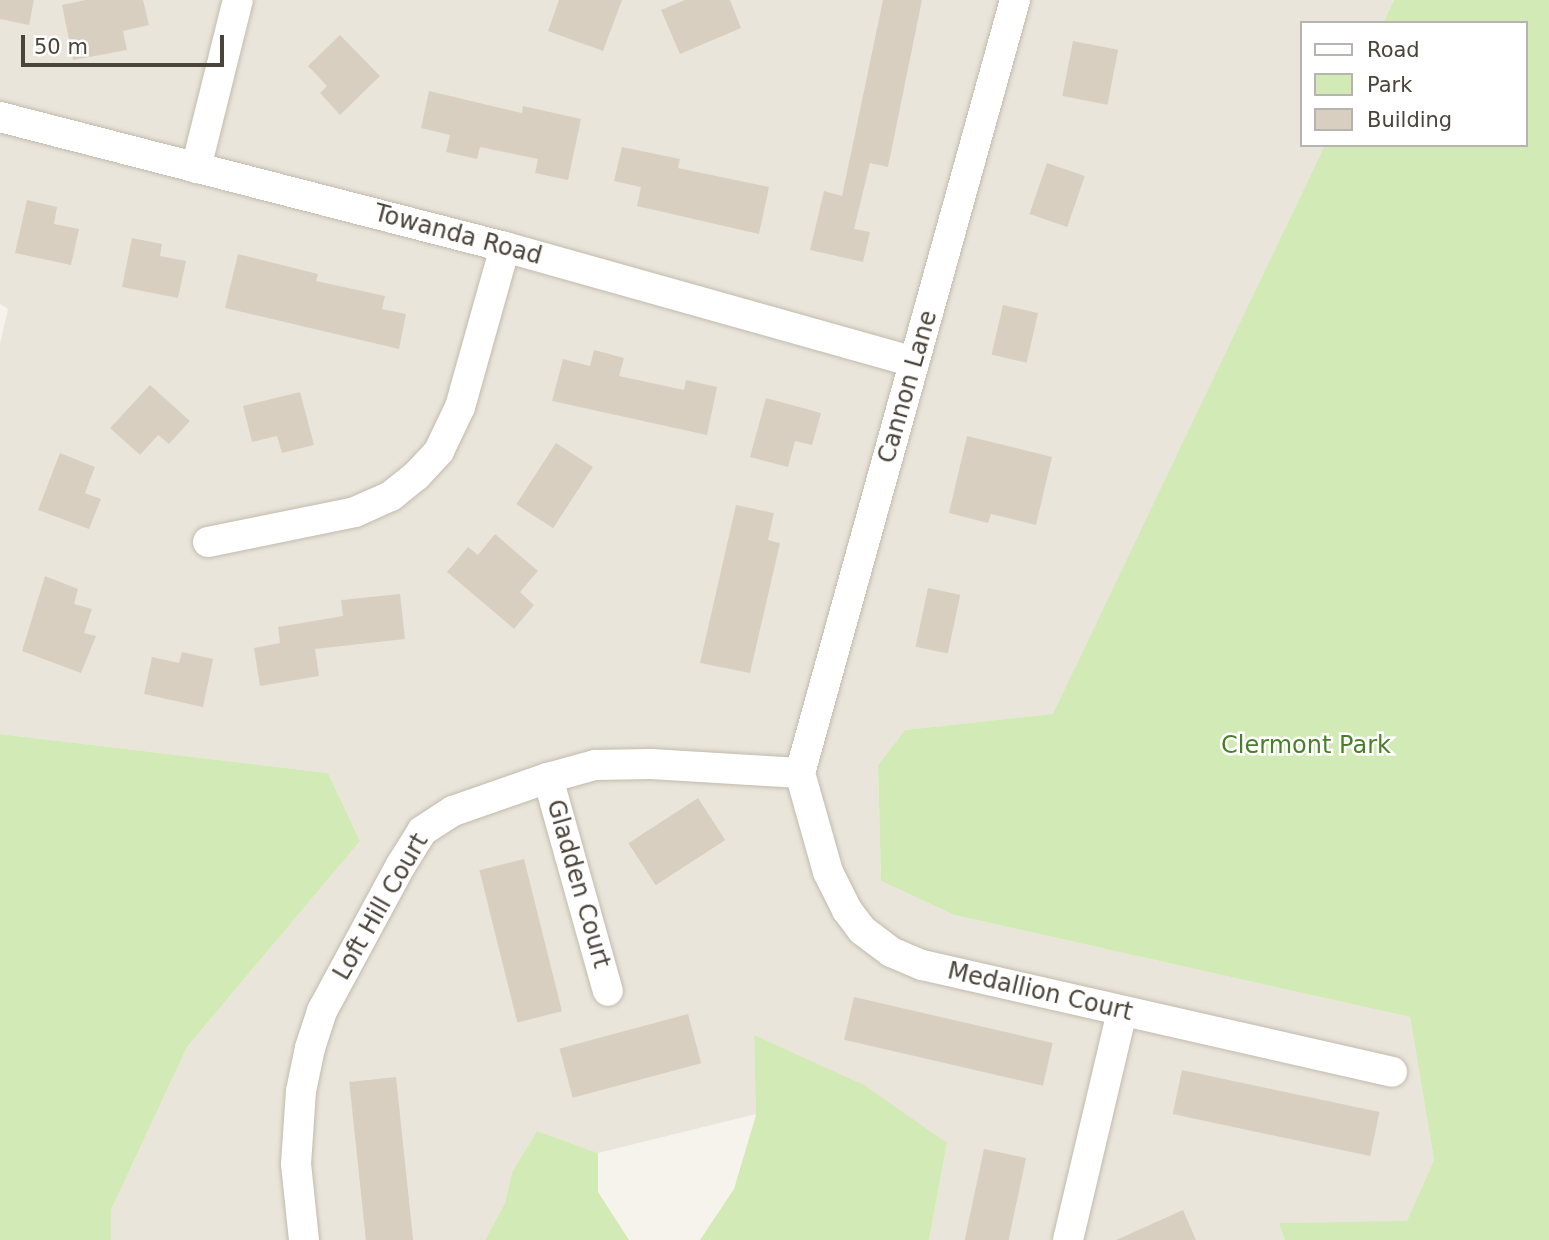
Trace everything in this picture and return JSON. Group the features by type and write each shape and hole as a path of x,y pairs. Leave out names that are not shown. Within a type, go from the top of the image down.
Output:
{"street":[{"path":"196,167 238,0"},
{"name":"Cannon Lane","path":"800,773 1015,0"},
{"name":"Towanda Road","path":"0,117 505,247 914,362"},
{"path":"208,542 355,512 391,496 416,476 449,435 460,407 505,247"},
{"name":"Loft Hill Court","path":"304,1240 296,1164 308,1059 322,1011 401,864 422,831 453,811 594,765 800,773"},
{"name":"Medallion Court","path":"800,773 828,872 847,910 874,940 891,952 922,965 1392,1072"},
{"name":"Gladden Court","path":"548,778 608,990"},
{"path":"1068,1240 1122,1011"}],"shaded area":[{"path":"0,0 1394,0 1384,21 1300,21 1300,147 1324,147 1141,532 1093,710 905,730 878,765 881,881 954,915 1410,1017 1434,1160 1407,1222 1280,1223 1285,1240 929,1240 947,1143 754,1036 756,1114 598,1153 537,1131 512,1172 505,1203 485,1240 111,1240 111,1210 187,1047 360,841 328,773 0,734 0,344 8,309 0,304"}],"green space":[{"name":"Clermont Park","path":"1394,0 1549,0 1549,1240 1285,1240 1279,1223 1407,1221 1434,1160 1410,1017 954,915 881,881 878,765 905,730 1053,714 1324,147 1528,147 1528,21 1384,21"},
{"path":"0,734 328,773 360,841 187,1047 111,1210 111,1240 0,1240"},
{"path":"754,1035 864,1085 947,1143 929,1240 700,1240 734,1189 756,1115"},
{"path":"537,1131 598,1153 598,1192 629,1240 485,1240 505,1203 512,1172"}],"building":[{"path":"0,0 34,0 29,25 0,19"},
{"path":"86,0 143,0 149,25 123,31 127,50 73,60 62,5"},
{"path":"559,0 622,0 603,51 548,31"},
{"path":"685,0 730,0 741,28 680,54 661,10"},
{"path":"883,0 922,0 888,167 870,163 854,229 870,232 863,262 810,250 824,191 842,196"},
{"path":"340,35 380,76 340,115 320,93 327,86 308,66"},
{"path":"1073,41 1118,50 1107,105 1062,96"},
{"path":"429,91 522,113 523,106 581,119 568,180 535,173 538,159 480,147 477,159 446,152 450,135 421,128"},
{"path":"622,147 680,159 678,168 769,187 759,234 637,206 641,187 614,181"},
{"path":"1047,163 1085,176 1067,227 1029,214"},
{"path":"27,200 57,207 54,224 79,229 71,265 15,253"},
{"path":"132,238 162,244 160,256 186,261 178,298 122,287"},
{"path":"238,254 318,274 316,281 385,296 382,309 406,314 399,349 225,308"},
{"path":"1003,305 1038,313 1027,363 992,355"},
{"path":"594,350 624,358 619,376 684,390 686,380 717,387 707,435 552,401 563,359 590,366"},
{"path":"150,385 190,421 169,444 158,435 140,455 110,428"},
{"path":"300,392 314,445 282,453 277,436 252,442 243,406"},
{"path":"766,398 821,413 812,445 795,441 788,467 750,457"},
{"path":"967,436 1052,457 1036,525 991,514 988,523 949,513"},
{"path":"556,443 593,467 553,528 516,504"},
{"path":"60,453 95,467 85,493 101,499 89,529 38,510"},
{"path":"736,505 774,513 768,540 780,543 750,673 700,663"},
{"path":"495,534 538,571 520,592 534,605 514,629 447,572 468,547 478,555"},
{"path":"45,576 78,589 74,604 92,609 84,633 96,636 81,673 22,651"},
{"path":"928,588 960,595 948,654 916,647"},
{"path":"400,594 405,639 315,649 319,676 260,686 254,648 280,643 278,627 343,616 341,600"},
{"path":"182,652 213,659 203,707 144,694 152,657 179,663"},
{"path":"698,798 725,840 656,885 628,843"},
{"path":"524,859 562,1011 517,1022 479,870"},
{"path":"854,997 1053,1043 1043,1086 844,1040"},
{"path":"688,1014 701,1063 573,1098 560,1048"},
{"path":"1182,1070 1380,1112 1370,1156 1173,1114"},
{"path":"396,1077 413,1240 366,1240 349,1082"},
{"path":"984,1149 1026,1158 1009,1240 965,1240"},
{"path":"1183,1210 1196,1240 1116,1240"}]}
